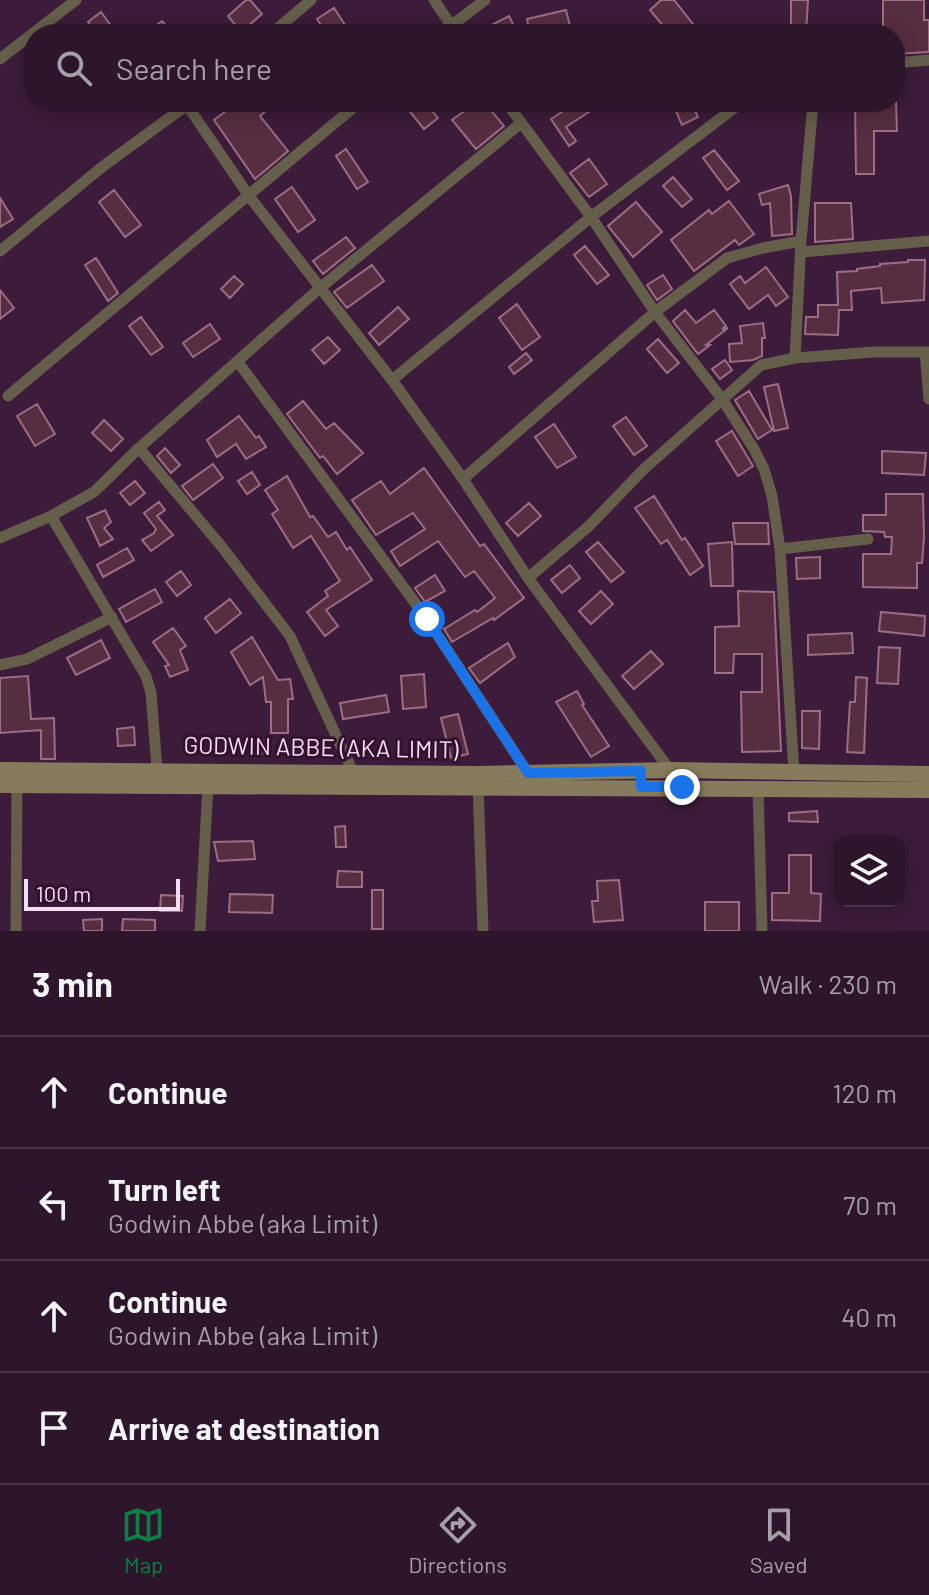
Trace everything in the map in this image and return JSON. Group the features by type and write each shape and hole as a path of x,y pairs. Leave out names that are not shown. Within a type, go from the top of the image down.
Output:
{"street":[{"path":"45,24 76,0"},
{"path":"283,24 311,0"},
{"path":"434,0 450,24"},
{"path":"460,24 485,0"},
{"path":"0,59 24,40"},
{"path":"905,62 929,60"},
{"path":"0,251 102,167 178,112"},
{"path":"194,112 249,196 392,380 463,479 528,578 670,770"},
{"path":"8,396 348,112"},
{"path":"513,112 591,217 655,312 722,399 764,469 772,496 780,549 794,773"},
{"path":"392,380 591,217 729,112"},
{"path":"795,358 812,112"},
{"path":"0,538 51,516 94,492 139,448 320,288 521,123"},
{"path":"463,479 655,312 727,258 763,248 929,241"},
{"path":"528,578 589,526 644,469 761,365 795,358 874,352 927,352 929,399"},
{"path":"238,362 427,619 528,773"},
{"path":"139,448 222,547 290,636 353,772"},
{"path":"51,516 146,676 151,693 157,769"},
{"path":"780,549 868,539"},
{"path":"0,665 27,659 112,617"},
{"name":"GODWIN ABBE (AKA LIMIT)","path":"12,780 157,769 353,772 478,780 528,773 758,788 929,790"},
{"name":"GODWIN ABBE (AKA LIMIT)","path":"0,770 12,780 208,785 641,779 670,770 929,774"},
{"path":"12,780 16,931"},
{"path":"478,780 483,931"},
{"path":"200,931 208,785"},
{"path":"758,788 762,931"}],"building":[{"path":"246,0 250,0 262,14 250,24 234,24 228,16"},
{"path":"661,0 674,0 693,24 662,24 650,10"},
{"path":"791,0 808,0 807,24 791,24"},
{"path":"883,0 924,0 924,20 929,20 929,52 905,53 905,24 883,24"},
{"path":"334,8 344,24 320,24 317,19"},
{"path":"566,10 570,24 528,24 527,19"},
{"path":"101,12 110,24 90,24 88,22"},
{"path":"509,16 513,24 493,24"},
{"path":"225,112 265,112 260,116 288,151 255,179 214,120"},
{"path":"410,112 433,112 438,118 424,129"},
{"path":"463,112 492,112 504,126 476,149 452,120"},
{"path":"562,112 589,112 566,127 576,141 569,146 551,119"},
{"path":"676,112 696,112 698,117 682,125"},
{"path":"855,112 896,112 897,131 874,131 874,174 856,174"},
{"path":"346,149 368,182 357,189 336,156"},
{"path":"714,150 739,181 727,190 703,158"},
{"path":"589,159 607,184 589,197 570,173"},
{"path":"673,177 692,199 682,207 663,186"},
{"path":"788,185 792,234 772,236 770,203 762,205 759,194"},
{"path":"292,187 315,220 298,232 275,199"},
{"path":"114,190 141,225 125,237 99,202"},
{"path":"0,198 13,219 0,227"},
{"path":"729,201 754,234 739,245 735,240 694,271 671,240 709,210 712,214"},
{"path":"636,202 662,232 633,257 608,226"},
{"path":"815,203 851,203 853,239 815,242"},
{"path":"346,237 355,248 323,274 313,261"},
{"path":"585,246 609,275 597,284 574,255"},
{"path":"96,258 118,293 108,301 85,265"},
{"path":"925,260 924,300 882,303 881,288 851,291 852,310 839,310 838,335 805,334 806,317 818,317 818,305 838,305 837,272"},
{"path":"372,265 384,281 347,308 334,292"},
{"path":"766,267 788,297 776,306 768,295 749,309 730,284 740,276 745,283"},
{"path":"663,275 672,289 657,300 647,285"},
{"path":"234,276 243,284 230,298 221,289"},
{"path":"0,290 14,308 0,319"},
{"path":"517,304 540,337 522,350 499,318"},
{"path":"398,307 409,319 379,345 369,333"},
{"path":"685,310 696,323 714,310 726,326 722,329 728,328 698,354 673,321"},
{"path":"141,317 163,347 151,355 129,326"},
{"path":"763,323 765,338 762,338 762,356 730,362 729,344 742,343 740,326"},
{"path":"210,324 220,339 193,357 183,343"},
{"path":"328,337 340,350 324,364 312,350"},
{"path":"658,339 679,363 667,373 647,349"},
{"path":"526,353 532,360 514,374 509,367"},
{"path":"725,360 732,370 720,379 712,369"},
{"path":"778,384 788,428 774,431 764,387"},
{"path":"749,391 772,430 758,439 735,400"},
{"path":"303,401 326,429 334,423 363,453 337,474 323,456 320,458 287,414"},
{"path":"37,404 55,434 35,446 17,416"},
{"path":"239,416 266,447 246,459 236,444 217,457 207,440"},
{"path":"626,417 647,446 634,455 613,426"},
{"path":"104,420 123,439 111,451 92,433"},
{"path":"554,424 576,457 557,468 535,437"},
{"path":"732,431 753,466 738,476 716,441"},
{"path":"165,448 180,465 171,473 157,456"},
{"path":"882,451 926,453 924,475 882,473"},
{"path":"213,464 223,478 193,500 182,486"},
{"path":"424,468 480,546 484,544 524,598 494,620 452,642 444,629 475,610 477,612 495,598 474,571 465,577 438,541 400,566 391,551 425,529 413,513 376,535 352,500 381,481 390,494"},
{"path":"252,472 260,485 247,494 238,481"},
{"path":"287,476 310,517 313,516 328,537 336,532 372,580 326,610 338,626 325,636 307,612 328,596 325,591 340,581 311,536 293,548 272,514 278,510 265,490"},
{"path":"135,481 145,493 130,505 120,493"},
{"path":"886,494 923,494 924,537 922,563 917,563 917,588 863,587 863,554 891,554 892,537 885,537 884,532 863,531 863,515 886,515"},
{"path":"654,496 703,566 690,575 667,540 661,544 635,508"},
{"path":"159,502 165,510 157,516 173,535 151,551 142,540 156,529 144,513"},
{"path":"529,503 541,516 518,536 506,523"},
{"path":"105,510 111,522 104,528 113,539 100,546 87,518"},
{"path":"733,523 768,523 769,544 735,544"},
{"path":"598,542 624,572 611,582 586,552"},
{"path":"732,542 733,586 711,586 708,544"},
{"path":"127,548 134,560 103,577 97,565"},
{"path":"820,557 820,578 797,579 796,558"},
{"path":"570,565 580,578 562,593 551,580"},
{"path":"181,571 191,585 177,596 166,582"},
{"path":"435,575 445,591 425,602 415,588"},
{"path":"155,589 162,602 126,622 119,609"},
{"path":"601,591 613,604 591,624 579,611"},
{"path":"738,591 774,592 781,751 742,752 741,692 762,692 762,654 734,654 733,673 715,673 715,627 739,626"},
{"path":"230,599 241,613 216,633 205,618"},
{"path":"881,612 925,616 924,636 879,631"},
{"path":"173,628 186,646 180,650 188,670 170,677 165,666 169,665 153,642"},
{"path":"852,633 853,653 808,655 808,635"},
{"path":"252,637 278,680 290,679 293,699 288,699 288,733 271,733 271,702 266,702 263,677 250,685 231,652"},
{"path":"101,640 110,658 76,675 67,658"},
{"path":"508,643 515,657 480,683 469,668"},
{"path":"879,647 900,648 898,684 877,683"},
{"path":"651,651 663,664 634,689 622,676"},
{"path":"424,674 426,707 403,709 401,676"},
{"path":"28,676 31,719 54,718 55,759 41,759 41,730 0,733 0,678"},
{"path":"856,677 867,678 864,753 847,752 850,702 855,702"},
{"path":"577,691 582,705 609,746 591,757 556,702"},
{"path":"386,695 389,712 343,719 340,703"},
{"path":"802,711 820,711 819,749 802,748"},
{"path":"458,714 468,754 451,758 441,718"},
{"path":"134,727 135,745 118,746 117,729"},
{"path":"259,740 269,741 268,754 258,753"},
{"path":"817,811 818,822 789,821 789,813"},
{"path":"345,826 346,847 336,847 335,827"},
{"path":"253,841 255,859 218,861 214,842"},
{"path":"789,855 811,855 811,893 821,894 820,921 772,920 772,893 789,893"},
{"path":"338,871 362,872 362,887 337,887"},
{"path":"619,880 623,920 594,922 592,901 598,901 597,881"},
{"path":"372,890 383,890 383,929 372,929"},
{"path":"230,894 273,895 272,913 229,912"},
{"path":"161,895 183,896 182,911 160,911"},
{"path":"705,902 739,902 739,931 705,931"},
{"path":"102,919 102,931 84,931 83,920"},
{"path":"123,919 155,920 155,931 122,931"}],"route":[{"path":"427,619 528,773 641,771 641,787 682,787"}]}
